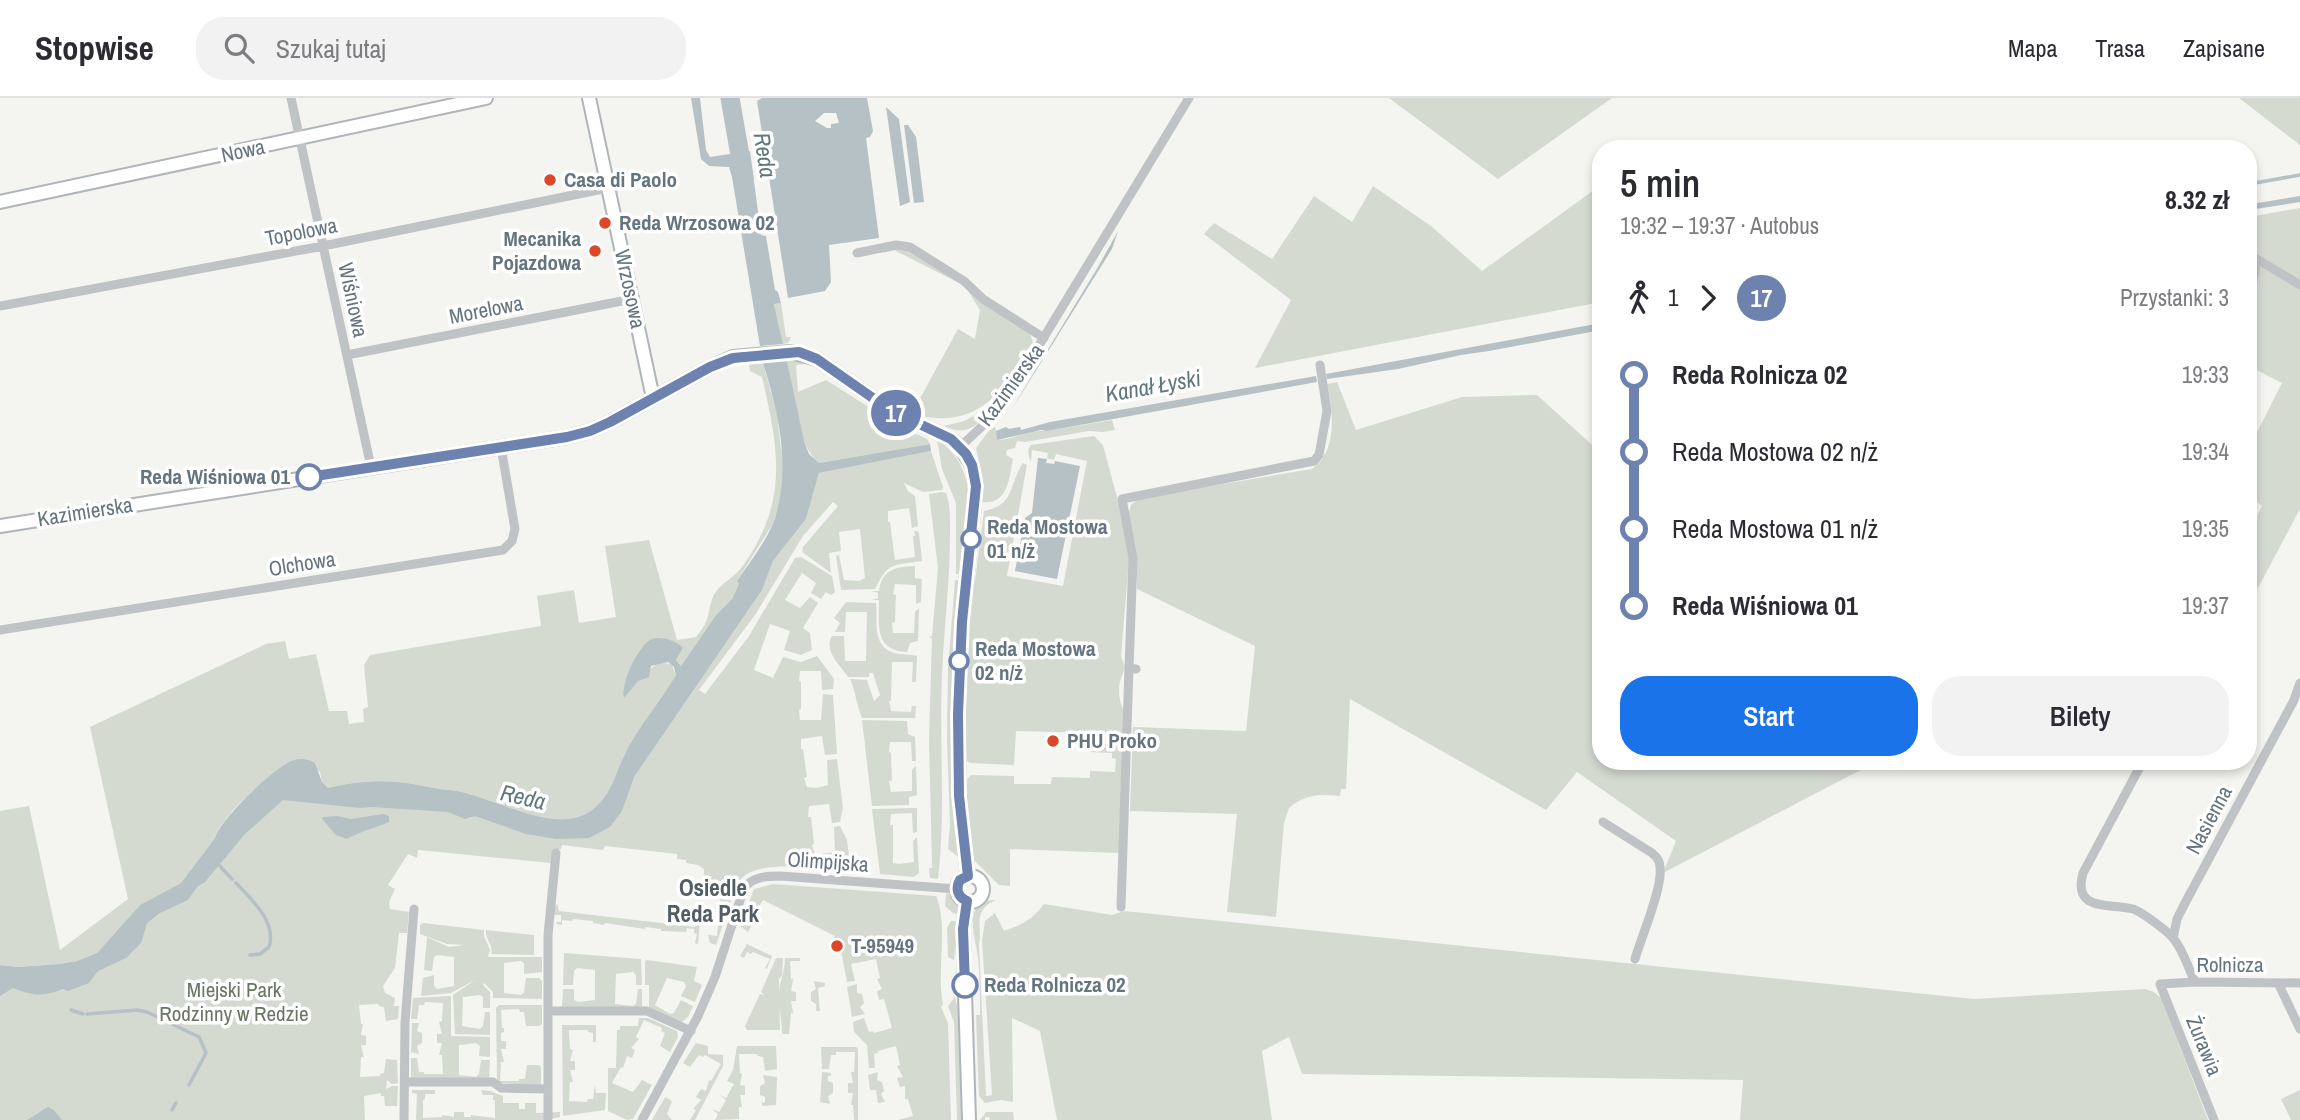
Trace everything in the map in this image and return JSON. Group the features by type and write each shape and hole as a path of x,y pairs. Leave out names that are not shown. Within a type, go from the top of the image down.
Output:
{"main road":[{"name":"Nowa","path":"0,202 486,98"},
{"name":"Wrzosowa","path":"589,98 653,398"},
{"name":"Kazimierska","path":"0,526 590,431 721,362 733,358 791,352 817,359 890,410 951,439 960,447"},
{"path":"960,447 972,465 976,486 962,613 958,714 959,796 968,876"},
{"path":"968,876 979,880 982,890 979,898 967,901 960,897 957,889 960,880 968,876"},
{"path":"967,901 963,929 969,1120"}],"street":[{"name":"Wiśniowa","path":"291,98 371,467"},
{"name":"Kazimierska","path":"960,447 993,416 1044,338 1189,98"},
{"name":"Topolowa","path":"0,306 323,246 608,188"},
{"path":"857,253 896,245 910,247 964,281 984,299 1044,338"},
{"path":"2257,259 2300,285"},
{"name":"Morelowa","path":"347,355 632,299"},
{"path":"1121,907 1133,669 1133,558 1122,499 1314,461 1319,455 1327,411 1320,365"},
{"name":"Olchowa","path":"0,630 503,550 512,541 515,529 501,447"},
{"name":"Nasienna","path":"2257,769 2294,700 2300,683"},
{"path":"2138,770 2083,873 2080,884 2084,896 2092,903 2135,909 2173,938 2195,982"},
{"name":"Nasienna","path":"2173,938 2177,919 2256,770"},
{"path":"1603,822 1653,853 1660,866 1654,899 1635,958"},
{"path":"548,1118 548,936 556,853"},
{"name":"Olimpijska","path":"642,1120 691,1031 715,977 744,888 749,882 780,876 957,889"},
{"path":"404,1120 405,1022 414,908"},
{"path":"2278,983 2300,1030"},
{"name":"Rolnicza","path":"2160,984 2300,983"},
{"name":"Żurawia","path":"2160,984 2214,1120"},
{"path":"548,1011 647,1012 691,1031"},
{"path":"405,1082 493,1082 501,1088 548,1089"}],"green space":[{"path":"1389,98 1612,98 1498,179"},
{"path":"2239,98 2300,98 2300,145"},
{"path":"1373,186 1431,226 1482,271 1592,192 1592,304 1255,368 1291,300 1204,234 1214,223 1272,259 1314,196 1352,222"},
{"path":"2300,208 2300,509 2257,590 2257,516 2262,506 2257,502 2257,432 2282,383 2257,370 2257,216"},
{"path":"889,249 910,250 966,286 1030,333 1033,343 1017,373 1013,373 983,406 957,417 928,417 912,413 958,329 975,339 980,310 965,286 894,250 884,253"},
{"path":"781,303 786,337 791,337 788,343 783,344 774,304"},
{"path":"797,360 805,364 796,365 798,392 826,380 897,425 927,439 930,444 819,463 805,443 797,416 787,361"},
{"path":"763,363 777,413 781,449 793,470 772,525 737,581 739,584 732,599 716,615 681,666 676,660 683,648 676,643 654,640 641,649 623,690 662,663 672,665 676,675 626,752 608,791 592,810 577,817 541,817 465,793 403,782 370,782 328,788 322,782 320,772 295,760 262,783 238,805 181,883 140,905 97,953 77,961 59,964 18,967 0,965 0,811 29,806 60,950 128,899 90,727 266,644 285,641 289,659 316,654 329,711 347,711 349,724 364,722 363,709 368,707 364,665 370,655 541,626 537,596 574,590 579,623 616,617 605,546 649,540 677,640 696,637 706,622 715,593 739,571 757,543 773,497 776,452 773,429 762,377 750,371 749,364"},
{"path":"1337,382 1356,430 1462,397 1537,395 1592,445 1592,770 1861,770 1663,873 1676,841 1577,772 1546,810 1350,699 1346,789 1341,789 1340,796 1313,796 1289,808 1284,823 1276,917 1227,912 1237,814 1130,811 1133,727 1246,731 1255,646 1137,589 1136,550 1128,516 1131,505 1139,498 1312,469 1322,460 1330,439 1332,420 1327,384"},
{"path":"986,410 992,410 971,428 959,430 944,426 964,421"},
{"path":"1112,420 1115,430 1017,441 1015,448 1007,450 1006,455 1013,459 1006,489 997,499 982,502 983,479 976,448 991,428 995,427 998,440 1035,431"},
{"path":"1094,436 1103,445 1118,501 1129,559 1121,656 1125,668 1119,691 1125,714 1119,853 1010,849 1010,886 999,885 971,857 964,783 971,775 1014,776 1014,784 1051,784 1052,777 1090,778 1090,771 1115,772 1116,759 1112,758 1112,753 1091,752 1091,733 1016,731 1014,765 970,763 965,760 966,649 971,582 975,581 984,511 994,508 1006,499 1018,471 1023,463 1027,465 1007,576 1063,586 1087,461 1056,454 1054,460 1047,458 1048,453 1032,450 1031,463 1028,449 1031,445"},
{"path":"937,439 952,452 967,483 968,519 961,574 956,574 956,503 942,469"},
{"name":"Miejski Park Rodzinny w Redzie","path":"931,451 942,490 923,492 904,483 908,491 915,496 918,526 912,528 909,508 888,511 895,560 915,557 913,536 914,531 917,531 922,561 892,566 875,589 841,590 836,556 839,555 844,580 859,581 865,578 860,529 839,532 841,551 829,553 831,573 802,552 803,547 838,506 833,502 803,536 755,615 699,690 705,694 749,636 795,558 801,557 832,576 835,592 831,595 826,592 821,599 811,593 816,583 802,573 785,600 800,608 810,597 818,603 803,628 810,633 812,650 801,655 784,650 790,631 770,624 754,670 773,678 783,657 801,662 817,656 834,679 833,689 822,690 821,671 800,671 799,710 800,720 821,720 823,694 833,695 837,754 825,755 822,736 801,739 801,749 807,787 828,785 827,760 837,759 843,808 840,822 832,823 829,804 809,806 808,817 811,817 815,855 835,852 834,827 840,826 847,840 851,872 794,867 763,868 742,878 733,898 721,892 721,889 714,888 713,892 703,889 704,869 686,863 686,860 677,859 677,854 605,846 603,850 562,845 551,863 418,850 417,858 408,854 388,885 395,889 389,902 390,909 409,912 407,933 399,933 395,968 383,986 385,993 395,998 394,1006 399,1006 398,1019 386,1021 384,1007 378,1004 359,1005 363,1024 361,1035 366,1036 366,1045 361,1045 364,1057 361,1057 360,1077 380,1076 384,1073 386,1059 397,1060 398,1083 392,1084 387,1080 386,1089 398,1086 397,1106 385,1106 381,1093 364,1096 365,1120 0,1120 0,988 12,984 43,991 143,924 281,795 437,806 563,833 622,811 633,777 762,590 773,561 806,519 819,473"},
{"path":"946,493 949,504 950,535 941,700 942,828 938,879 930,878 929,868 932,868 929,740 932,638 929,638 932,636 938,568 929,494"},
{"path":"915,566 915,578 922,579 921,602 916,604 916,585 895,584 893,594 896,595 893,633 914,633 915,612 919,608 918,641 910,643 907,652 889,647 884,641 879,627 879,600 872,600 878,598 878,593 872,591 879,591 883,578 891,571"},
{"path":"955,580 960,580 954,656 949,655"},
{"path":"846,602 876,603 877,632 882,644 894,653 917,656 916,682 912,682 913,662 892,662 889,701 891,711 911,712 912,706 916,706 915,718 862,718 850,679 867,680 874,701 880,695 873,673 869,673 869,677 848,677 834,658 830,647 832,636 844,636 845,661 866,661 867,612 846,612 845,632 835,632 840,623 834,618"},
{"path":"948,665 954,665 952,774 960,858 948,849"},
{"path":"862,720 907,721 908,734 915,737 916,761 912,761 911,742 890,742 892,781 889,781 891,792 912,791 912,770 916,766 917,795 909,797 909,805 872,806"},
{"path":"917,808 917,832 913,833 912,813 891,814 890,825 893,825 893,863 914,862 913,841 917,837 919,873 914,877 880,874 872,809"},
{"path":"773,884 936,896 942,920 941,1007 948,1023 951,1120 898,1120 913,1116 908,1099 905,1099 905,1086 900,1087 897,1078 903,1077 897,1066 900,1065 896,1046 874,1054 875,1068 869,1068 867,1045 854,1032 853,1022 864,1018 869,1032 874,1033 892,1028 884,999 879,1000 877,991 882,989 877,979 880,978 876,959 851,964 855,981 847,982 841,950 835,951 839,948 839,943 832,944 835,936 763,900 748,932 740,926 754,889"},
{"path":"946,893 957,901 959,915 945,906"},
{"path":"721,895 731,901 716,945 710,943 708,935 717,936"},
{"path":"996,900 983,909 980,920 986,1096 992,1095 982,940 985,921 995,913 1004,931 1027,921 1044,904 1112,915 1124,911 1974,999 2145,989 2161,998 2208,1120 1740,1120 1743,1080 1302,1074 1289,1037 1262,1051 1272,1120 1057,1120 1040,1031 1012,1018 1013,1102 1001,1100 985,1103 979,1096 976,1015 980,1015 980,979 973,922 978,906"},
{"path":"557,904 559,911 695,927 697,919 700,922 698,944 695,943 697,934 694,929 687,928 686,932 661,931 573,919 562,920 562,925 557,924 556,922 561,922 561,915 553,915 554,906"},
{"path":"951,921 958,921 954,960 948,957 947,928"},
{"path":"423,923 484,930 490,950 488,957 542,957 542,972 524,974 524,963 521,961 504,963 504,993 521,995 526,978 539,978 542,981 542,999 493,998 493,992 484,983 490,992 490,1008 483,1008 483,997 480,995 463,997 462,1026 480,1029 485,1012 490,1012 490,1035 455,1034 453,995 475,980 451,993 421,996 423,978 434,975 434,986 437,989 454,986 454,957 437,955 434,957 432,971 424,970 427,937 449,947 464,945 447,944 420,934 420,925"},
{"path":"486,930 534,935 534,955 491,954"},
{"path":"747,944 772,956 767,969 765,968 770,959 753,952 747,952 744,958 740,956"},
{"path":"564,953 641,959 642,985 636,985 636,975 633,972 616,974 615,1004 633,1006 636,1004 638,989 642,989 642,1008 562,1007 563,989 574,989 574,1000 578,1002 595,1000 595,970 577,968 574,971 573,985 563,985"},
{"path":"776,958 783,958 782,975 779,979 780,1030 747,1030 745,1026 760,994 765,995 761,992"},
{"path":"785,958 800,958 800,961 790,961 793,979 791,991 796,992 796,1001 791,1001 793,1013 789,1034 782,1034 779,1000"},
{"path":"647,960 697,967 694,981 702,985 695,1002 681,996 686,986 684,982 667,978 655,1005 670,1014 674,1013 681,1000 693,1006 688,1017 682,1022 649,1008 649,985 645,985"},
{"path":"814,981 825,983 825,986 818,988 820,1011 816,1011 816,1004 811,1001 811,992 816,989"},
{"path":"857,984 857,993 862,994 864,1003 860,1007 865,1014 852,1017 847,987"},
{"path":"451,996 451,1036 490,1037 490,1057 479,1056 480,1046 476,1043 459,1045 459,1075 476,1077 481,1060 490,1060 489,1079 411,1080 411,1058 417,1058 419,1072 443,1074 442,1055 439,1055 442,1043 437,1043 437,1034 442,1034 439,1022 442,1021 443,1003 425,1002 424,1005 419,1005 417,1019 411,1019 413,998"},
{"path":"955,997 960,1016 963,1120 957,1120 954,1022 948,1006"},
{"path":"499,1005 542,1005 542,1024 539,1026 526,1026 524,1012 519,1009 501,1010 504,1032 501,1033 501,1041 506,1041 506,1049 501,1049 504,1062 501,1062 500,1081 525,1079 527,1065 539,1065 541,1085 499,1083 496,1008"},
{"path":"639,1018 648,1018 677,1031 678,1037 670,1052 660,1046 665,1033 661,1031 662,1028 644,1020 636,1037 639,1039 631,1048 635,1050 632,1058 627,1056 623,1068 621,1067 612,1083 633,1092 642,1080 652,1085 633,1119 627,1120 608,1111 608,1068 616,1068 617,1030 620,1030 620,1026 638,1026"},
{"path":"412,1023 419,1023 417,1031 422,1033 422,1043 417,1046 419,1054 411,1052"},
{"path":"562,1025 596,1025 596,1042 593,1042 593,1033 588,1030 569,1030 570,1049 573,1050 570,1061 575,1061 575,1070 570,1070 573,1082 570,1082 569,1101 587,1102 588,1099 593,1099 595,1085 596,1093 606,1093 605,1110 563,1116"},
{"path":"696,1043 708,1046 708,1054 723,1055 723,1066 695,1120 690,1120 696,1110 693,1109 701,1100 696,1097 701,1089 706,1091 709,1080 711,1081 721,1064 705,1055 699,1055 690,1067 683,1063"},
{"path":"737,1046 776,1046 777,1069 765,1071 763,1057 757,1054 739,1054 742,1074 740,1085 745,1086 745,1095 740,1095 742,1107 739,1107 739,1119 715,1120 718,1114 712,1109 719,1112 726,1100 720,1095 726,1098 734,1084 727,1081 733,1070"},
{"path":"821,1047 858,1049 858,1120 854,1120 851,1105 853,1093 848,1093 848,1083 853,1083 851,1072 854,1072 855,1052 836,1052 836,1055 831,1055 829,1069 822,1069"},
{"path":"822,1072 831,1073 831,1076 828,1076 828,1081 833,1083 833,1093 828,1096 830,1104 820,1102"},
{"path":"878,1072 877,1080 882,1082 884,1091 881,1094 885,1102 878,1103 876,1090 870,1090 868,1075"},
{"path":"763,1075 777,1077 776,1105 762,1106 765,1102 765,1097 760,1095 760,1086 765,1083"},
{"path":"412,1090 435,1090 435,1094 425,1094 423,1118 442,1115 454,1117 454,1112 464,1112 464,1117 471,1115 495,1118 493,1095 483,1095 481,1090 503,1096 503,1103 519,1103 519,1109 525,1109 525,1103 536,1103 536,1113 560,1112 560,1117 546,1120 416,1120 417,1094 412,1093"},
{"path":"2300,1090 2300,1120 2291,1120 2281,1099"},
{"path":"665,1097 672,1101 667,1114 672,1120 652,1120"},
{"path":"986,1112 1013,1112 1014,1120 990,1120 985,1117 985,1120 980,1120"}],"shaded area":[{"path":"691,98 700,98 706,150 710,157 750,151 761,235 766,236 775,290 781,303 774,304 783,344 760,346 732,177 729,167 709,166 701,159"},
{"path":"725,98 737,98 745,142 732,145"},
{"path":"762,98 867,98 873,131 870,137 866,138 879,238 829,245 831,282 825,291 788,298 757,101","holes":["824,113 836,113 839,123 831,124 831,128 815,121"]},
{"path":"886,107 899,119 910,202 900,206"},
{"path":"904,125 908,125 916,137 924,202 914,203"},
{"path":"2300,196 2300,202 2257,209 2257,203"},
{"path":"1118,231 1112,249 1010,412 1098,267"},
{"path":"1592,325 1592,332 1398,369 1327,379 1326,374"},
{"path":"787,361 804,441 809,454 819,463 930,444 931,451 819,473 806,519 773,561 762,590 634,777 622,811 610,827 589,838 556,839 526,834 475,816 465,819 448,812 359,808 283,800 245,834 188,900 160,913 147,923 141,943 126,958 98,971 89,983 68,991 63,989 38,994 13,988 0,996 0,965 18,967 59,964 77,961 97,953 140,905 181,883 237,807 274,772 294,760 305,759 315,763 322,782 328,788 370,782 403,782 465,793 541,817 577,817 592,810 608,791 629,746 676,675 674,667 668,662 651,666 649,677 638,681 624,698 623,692 631,666 641,648 656,638 677,643 683,648 676,660 681,666 716,615 732,599 739,584 737,581 770,530 781,492 782,455 777,418 763,363"},
{"path":"1316,376 1317,382 997,440 996,431 1006,427 1020,427 1021,430 1050,422"},
{"path":"1038,458 1047,459 1046,463 1054,464 1055,461 1080,466 1057,579 1015,571 1025,518 1032,513"},
{"path":"383,814 389,816 389,822 347,839 336,835 322,819 337,816 351,819"},
{"path":"48,1107 62,1120 27,1120"}],"waterway":[{"name":"Reda","path":"730,98 744,178"},
{"path":"2257,183 2300,175"},
{"path":"217,863 232,879"},
{"path":"236,883 262,912 271,938 269,947 260,954 250,955"},
{"path":"71,1010 83,1014"},
{"path":"87,1014 137,1010 147,1012 199,1037 206,1053 189,1085"},
{"path":"172,1110 176,1103"}],"bus line":[{"name":"17","path":"309,477 567,437 610,422 710,367 733,358 791,352 817,359 890,410 951,439 966,454 972,465 976,486 962,622 958,714 959,796 968,876 960,880 957,889 960,897 967,901 963,929 965,985"}],"place":[{"name":"Casa di Paolo","path":"550,180"},
{"name":"Reda Wrzosowa 02","path":"605,223"},
{"name":"Mecanika Pojazdowa","path":"595,251"},
{"name":"Reda Wiśniowa 01","path":"309,477"},
{"name":"Reda Mostowa 01 n/ż","path":"971,539"},
{"name":"Reda Mostowa 02 n/ż","path":"959,661"},
{"name":"PHU Proko","path":"1053,741"},
{"name":"T-95949","path":"837,946"},
{"name":"Reda Rolnicza 02","path":"965,985"}],"district":[{"name":"Osiedle Reda Park","path":"713,901"}],"water label":[{"name":"Kanał Łyski","path":"1153,386"}]}
